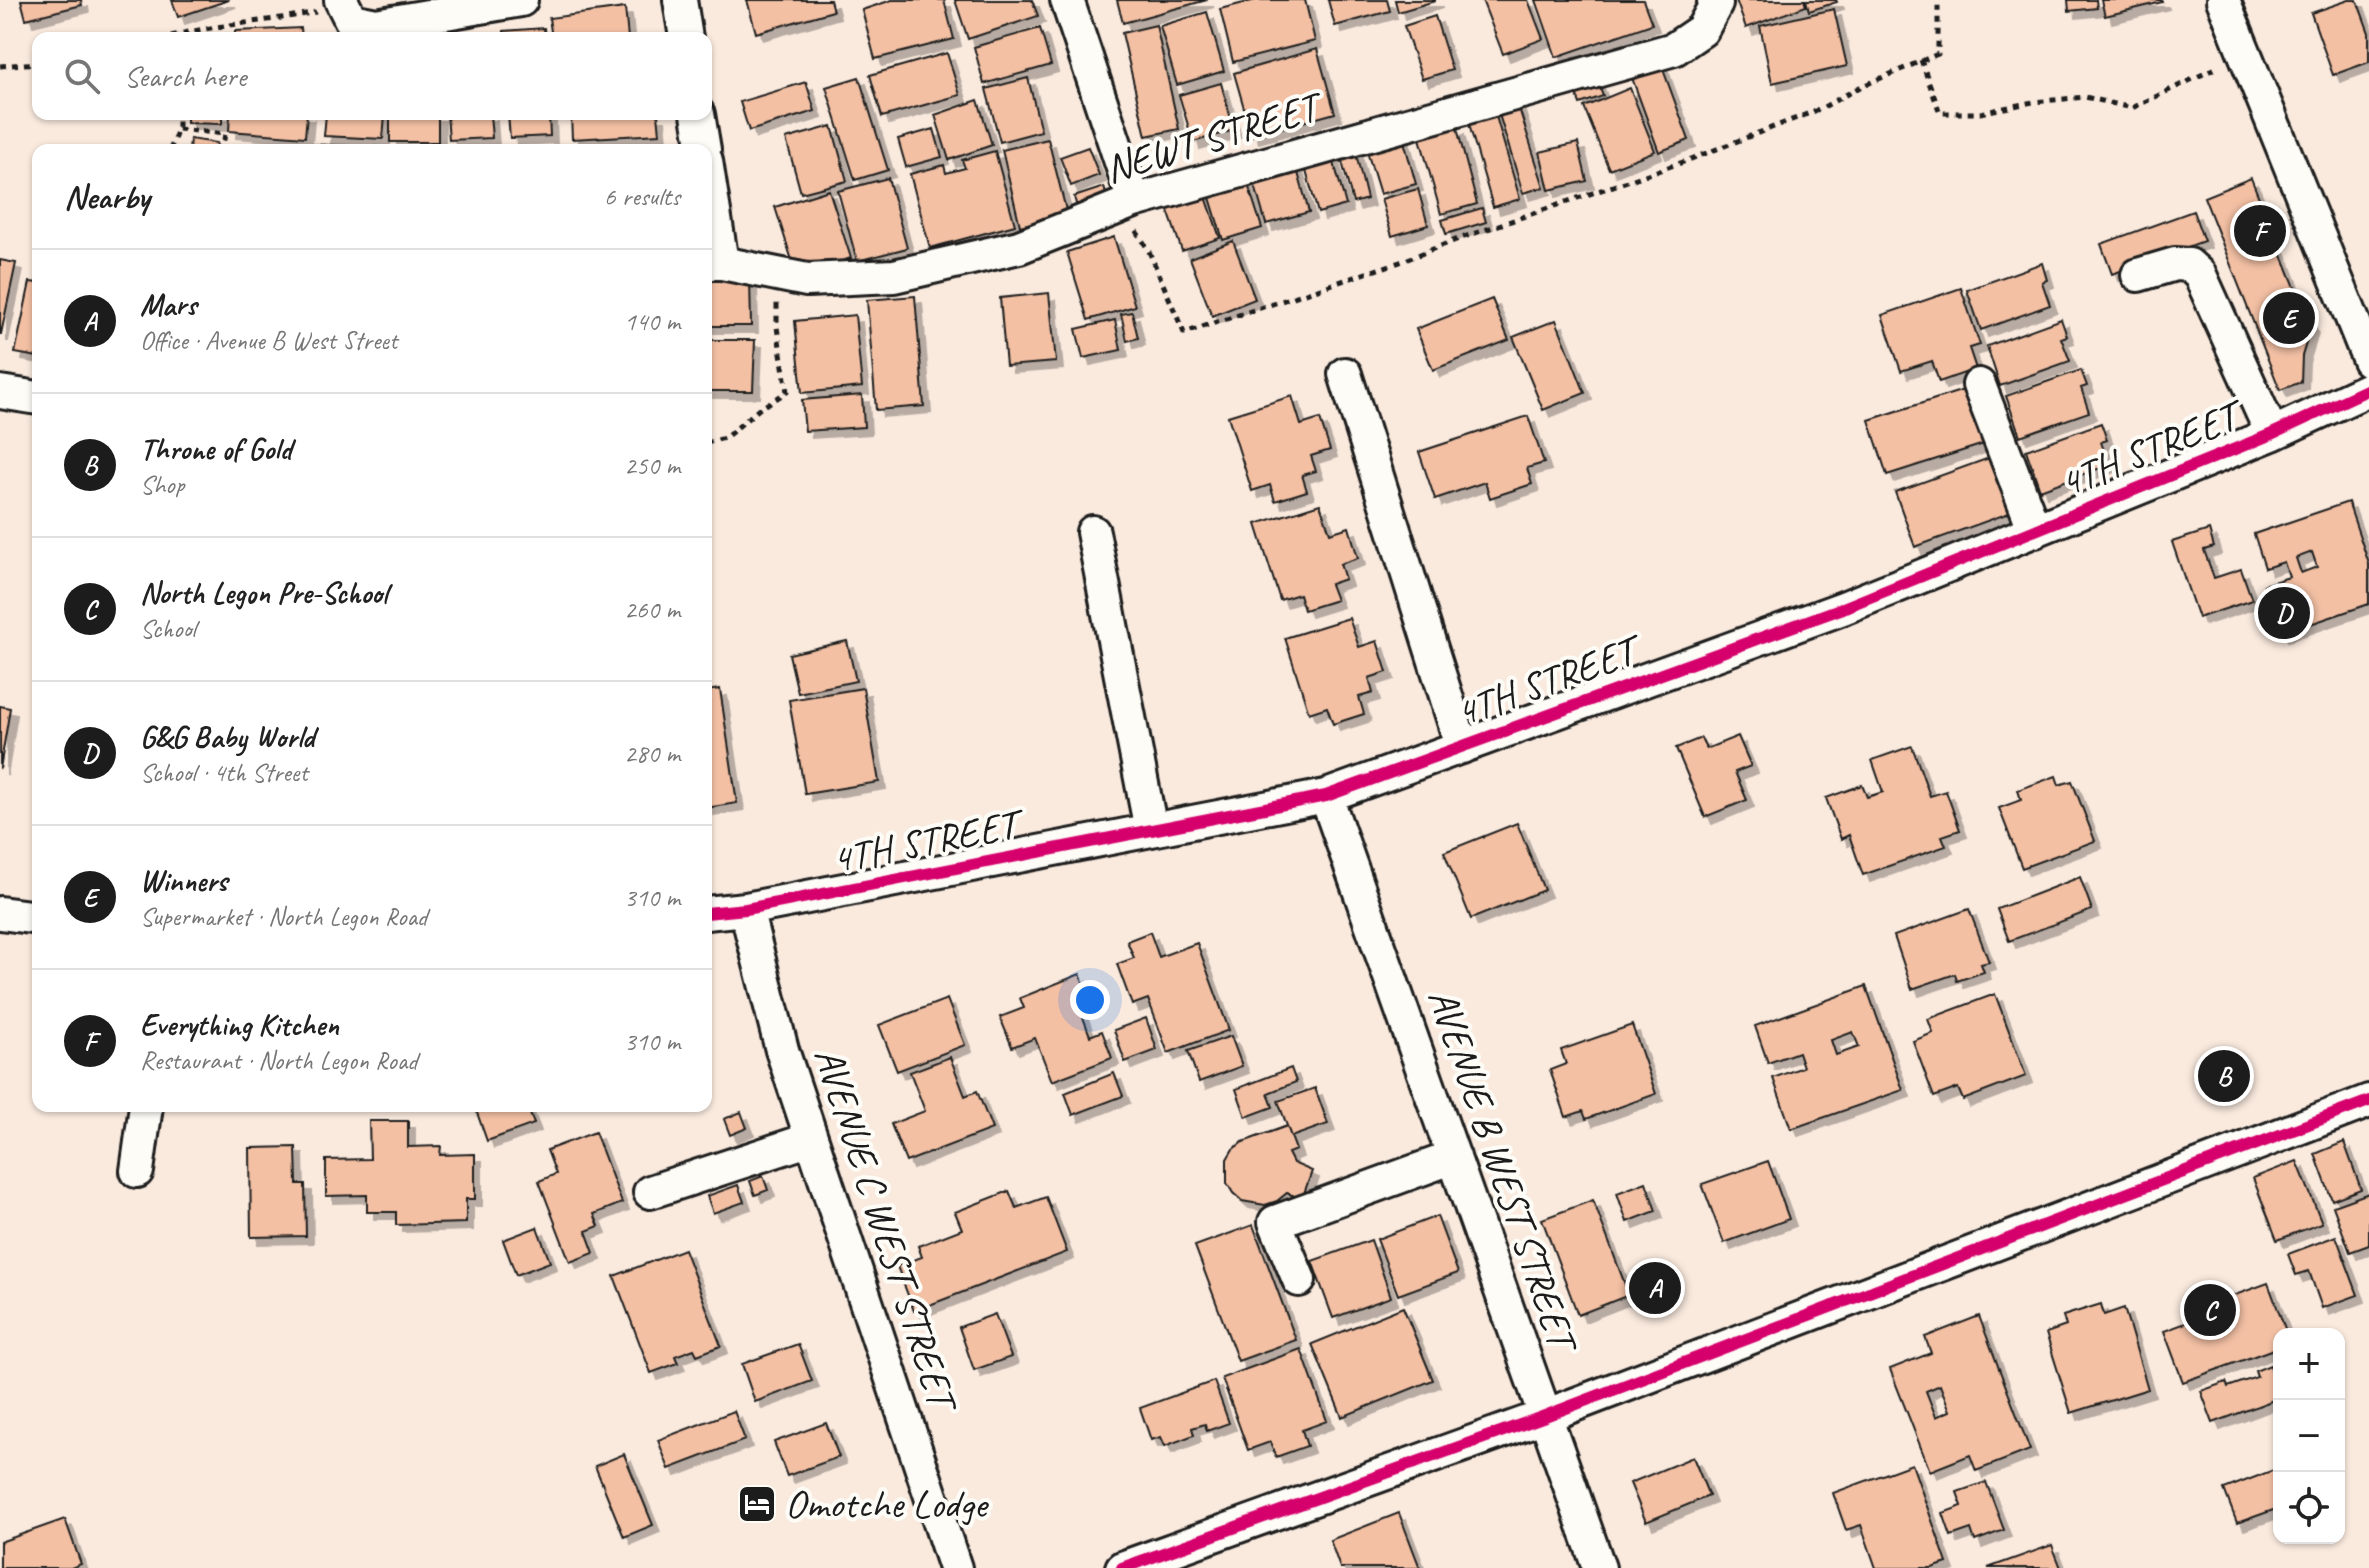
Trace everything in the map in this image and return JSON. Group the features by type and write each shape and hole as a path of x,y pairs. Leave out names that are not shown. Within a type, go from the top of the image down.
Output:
{"street":[{"path":"346,10 376,25 521,0"},
{"path":"680,0 685,32"},
{"path":"1067,0 1127,204"},
{"path":"2223,0 2369,360"},
{"name":"NEWT STREET","path":"714,263 807,280 894,276 1019,247 1127,204 1674,49 1702,30 1715,2"},
{"path":"699,120 703,144"},
{"path":"712,238 714,263"},
{"path":"2138,275 2175,264 2189,265 2200,275 2272,434"},
{"path":"1345,374 1462,747"},
{"path":"1979,385 2035,531"},
{"name":"4TH STREET","path":"712,912 746,909 1326,796 1843,608 2272,434 2369,389"},
{"path":"0,392 32,397"},
{"path":"1093,532 1151,830"},
{"name":"AVENUE B WEST STREET","path":"1326,796 1599,1568"},
{"name":"AVENUE C WEST STREET","path":"746,909 782,1050 955,1568"},
{"path":"0,913 32,917"},
{"path":"1122,1568 1545,1416 2369,1101"},
{"path":"137,1171 145,1112"},
{"path":"650,1192 811,1139"},
{"path":"1299,1280 1275,1222 1454,1157"}],"path":[{"path":"1127,204 1184,333 1400,262 1686,161 1820,109 1860,87 1938,54 1938,0"},
{"path":"189,32 211,26 346,10"},
{"path":"1921,60 1940,113 1980,113 2033,102 2085,97 2132,108 2242,49"},
{"path":"0,66 32,63"},
{"path":"172,144 178,120"},
{"path":"178,129 225,134 223,144"},
{"path":"712,441 725,438 759,409 787,392 777,327 778,274"}],"building":[{"path":"21,0 81,0 82,5 26,19"},
{"path":"172,0 229,0 178,17"},
{"path":"747,0 830,0 833,11 756,33"},
{"path":"892,0 944,0 954,39 875,59 862,10"},
{"path":"955,0 1032,0 1038,16 968,39"},
{"path":"1117,0 1207,0 1123,23"},
{"path":"1256,0 1305,0 1315,41 1233,62 1220,9"},
{"path":"1328,0 1387,0 1390,11 1335,26"},
{"path":"1395,0 1435,0 1435,1 1398,12"},
{"path":"1482,0 1528,0 1543,39 1503,54"},
{"path":"1536,0 1643,0 1652,24 1556,57"},
{"path":"1736,0 1804,0 1806,6 1746,28"},
{"path":"1806,0 1836,0 1837,2 1809,11"},
{"path":"2068,0 2096,0 2097,8 2069,11"},
{"path":"2101,0 2161,0 2162,2 2105,16"},
{"path":"2357,0 2369,33 2369,62 2333,75 2311,13"},
{"path":"625,8 627,32 551,32 549,18"},
{"path":"1834,9 1847,66 1772,83 1760,26"},
{"path":"1207,12 1224,71 1177,85 1160,26"},
{"path":"1435,16 1452,70 1422,79 1404,26"},
{"path":"1156,25 1179,129 1146,136 1122,33"},
{"path":"301,28 301,32 235,32"},
{"path":"544,28 544,32 504,32"},
{"path":"1040,28 1051,65 984,84 974,47"},
{"path":"1317,49 1335,113 1252,136 1234,73"},
{"path":"947,53 960,95 882,117 870,75"},
{"path":"1661,64 1689,140 1659,152 1631,75"},
{"path":"859,77 888,170 855,180 826,87"},
{"path":"1028,78 1041,131 1000,142 986,89"},
{"path":"1597,81 1603,96 1580,104 1575,90"},
{"path":"806,82 815,111 749,131 740,102"},
{"path":"1221,83 1234,130 1193,142 1179,95"},
{"path":"1630,88 1655,151 1609,169 1584,107"},
{"path":"978,100 992,145 949,160 935,115"},
{"path":"1518,105 1544,187 1523,193 1498,111"},
{"path":"1493,106 1520,199 1493,207 1466,114"},
{"path":"187,120 222,120 222,124 187,123"},
{"path":"230,120 306,120 305,137 229,131"},
{"path":"325,120 385,120 383,139 324,136"},
{"path":"390,120 438,120 438,142 390,142"},
{"path":"447,120 490,120 492,138 449,140"},
{"path":"508,120 549,120 550,136 510,138"},
{"path":"571,120 659,120 660,134 572,139"},
{"path":"832,126 847,181 801,193 786,139"},
{"path":"1457,128 1477,204 1441,214 1420,138"},
{"path":"934,129 942,157 906,167 898,139"},
{"path":"1402,134 1416,184 1380,194 1365,145"},
{"path":"190,139 217,143 217,144 190,144"},
{"path":"1048,139 1067,214 1020,226 1002,150"},
{"path":"1578,143 1587,181 1549,190 1540,152"},
{"path":"1088,147 1099,175 1071,186 1060,157"},
{"path":"1355,150 1367,199 1353,203 1340,154"},
{"path":"995,151 1015,225 930,248 910,174 944,165 946,173 965,168 962,160"},
{"path":"1332,156 1346,205 1318,213 1304,164"},
{"path":"1295,162 1309,212 1266,224 1252,175"},
{"path":"888,178 907,248 857,261 838,191"},
{"path":"1246,178 1262,228 1223,240 1208,191"},
{"path":"2251,178 2311,327 2302,356 2301,382 2280,390 2204,197"},
{"path":"1202,185 1220,238 1182,251 1164,199"},
{"path":"1104,187 1110,208 1080,217 1074,197"},
{"path":"1418,189 1428,225 1392,236 1381,199"},
{"path":"829,190 851,258 797,276 775,207"},
{"path":"1482,208 1486,222 1446,234 1442,220"},
{"path":"2193,211 2204,241 2112,274 2101,244"},
{"path":"1114,237 1135,306 1088,320 1067,252"},
{"path":"1233,241 1255,299 1212,316 1190,258"},
{"path":"0,260 16,263 1,334 0,334"},
{"path":"2042,263 2047,280 2042,282 2050,305 1981,330 1967,290"},
{"path":"750,277 751,326 712,326 712,278"},
{"path":"30,282 32,282 32,356 15,353"},
{"path":"1961,288 1980,345 1969,348 1976,369 1939,382 1932,361 1901,371 1882,315"},
{"path":"1049,293 1056,362 1006,366 1000,298"},
{"path":"915,296 924,406 876,410 867,300"},
{"path":"1492,299 1509,340 1433,370 1416,329"},
{"path":"1132,312 1138,338 1127,341 1121,314"},
{"path":"855,315 862,387 802,393 795,321"},
{"path":"2061,319 2067,336 2061,338 2070,361 2000,386 1987,346"},
{"path":"1115,320 1121,350 1083,358 1076,329"},
{"path":"1556,320 1585,393 1543,410 1513,337"},
{"path":"712,340 755,340 753,391 712,391"},
{"path":"2081,370 2087,386 2081,388 2089,412 2020,436 2006,396"},
{"path":"1970,388 1987,443 1887,475 1869,420"},
{"path":"862,395 864,427 805,431 802,400"},
{"path":"1292,396 1301,425 1320,419 1330,450 1311,456 1316,471 1302,475 1307,491 1275,501 1270,485 1252,491 1228,416"},
{"path":"1528,416 1544,463 1527,468 1532,484 1490,498 1485,482 1435,499 1419,452"},
{"path":"2101,423 2107,440 2101,442 2109,465 2040,490 2026,450"},
{"path":"1992,457 2012,512 1915,547 1895,492"},
{"path":"2348,502 2369,564 2369,604 2281,634 2264,585 2289,577 2284,562 2265,568 2254,534"},
{"path":"1320,504 1330,533 1349,527 1358,558 1340,564 1345,579 1330,584 1336,600 1304,610 1299,594 1280,600 1256,524"},
{"path":"2209,530 2214,547 2204,550 2214,578 2241,569 2252,600 2198,618 2172,542"},
{"path":"2312,552 2317,567 2301,573 2296,558"},
{"path":"1349,618 1359,647 1377,641 1387,672 1369,678 1373,693 1359,697 1364,714 1333,724 1327,707 1309,713 1285,638"},
{"path":"847,641 856,681 798,693 789,654"},
{"path":"863,688 879,782 805,794 789,700"},
{"path":"720,689 737,803 712,807 712,690"},
{"path":"0,706 10,708 0,769"},
{"path":"1738,736 1751,766 1735,772 1747,800 1705,817 1676,748 1701,738 1706,749"},
{"path":"1912,746 1930,796 1946,791 1960,830 1942,836 1946,846 1863,875 1849,835 1841,839 1826,798 1862,785 1867,797 1883,792 1872,760"},
{"path":"2056,776 2059,785 2072,781 2095,841 2022,868 1999,808 2021,800 2018,790"},
{"path":"1517,823 1544,890 1471,919 1444,852"},
{"path":"2080,877 2092,910 2009,941 1997,909"},
{"path":"1969,909 1989,962 1981,964 1984,972 1957,981 1955,974 1912,989 1894,936"},
{"path":"1150,932 1159,957 1197,943 1229,1030 1168,1053 1148,999 1132,1005 1117,964 1134,958 1127,941"},
{"path":"1080,974 1092,1005 1080,1009 1090,1036 1102,1031 1112,1058 1052,1081 1035,1038 1012,1047 1000,1017 1024,1008 1020,998"},
{"path":"1866,986 1903,1090 1791,1129 1773,1078 1803,1067 1798,1052 1768,1063 1755,1026","holes":["1853,1032 1859,1047 1836,1055 1831,1040"]},
{"path":"1995,994 2026,1076 1963,1100 1958,1088 1934,1097 1913,1041 1933,1033 1928,1019"},
{"path":"947,999 965,1045 897,1071 879,1025"},
{"path":"1146,1018 1157,1050 1125,1062 1114,1030"},
{"path":"1632,1025 1656,1094 1586,1119 1583,1111 1566,1117 1550,1070 1566,1064 1561,1050"},
{"path":"1231,1036 1242,1066 1199,1082 1188,1051"},
{"path":"950,1057 965,1096 977,1091 992,1129 906,1162 891,1124 925,1111 910,1072"},
{"path":"1291,1068 1296,1082 1268,1093 1273,1107 1246,1117 1236,1089"},
{"path":"1114,1073 1123,1096 1073,1115 1065,1093"},
{"path":"1315,1088 1328,1124 1291,1137 1278,1101"},
{"path":"477,1112 529,1112 534,1124 487,1141"},
{"path":"741,1112 747,1128 730,1135 724,1119"},
{"path":"369,1121 408,1121 408,1147 441,1146 440,1155 475,1154 475,1199 466,1199 466,1223 396,1225 396,1212 367,1212 367,1195 326,1196 326,1160 370,1159"},
{"path":"1287,1126 1296,1150 1288,1153 1293,1163 1312,1171 1302,1199 1287,1193 1265,1205 1242,1201 1227,1183 1227,1159 1233,1149 1243,1142"},
{"path":"595,1132 622,1203 594,1214 599,1226 586,1231 594,1253 570,1262 539,1181 556,1174 547,1150"},
{"path":"2344,1142 2361,1189 2332,1200 2315,1154"},
{"path":"296,1147 297,1184 305,1184 306,1236 251,1237 250,1148"},
{"path":"1768,1161 1789,1219 1724,1243 1702,1184"},
{"path":"2297,1161 2322,1223 2277,1240 2253,1178"},
{"path":"763,1176 768,1190 755,1195 750,1181"},
{"path":"1646,1182 1656,1211 1627,1222 1617,1193"},
{"path":"738,1185 744,1202 713,1213 707,1196"},
{"path":"1009,1191 1016,1208 1046,1197 1067,1252 914,1311 897,1266 922,1257 918,1246 962,1229 955,1212"},
{"path":"2369,1193 2369,1245 2350,1252 2333,1206"},
{"path":"1593,1200 1629,1295 1578,1315 1542,1219"},
{"path":"1437,1216 1458,1273 1398,1295 1377,1239"},
{"path":"1253,1225 1296,1340 1238,1361 1195,1246"},
{"path":"537,1227 550,1262 516,1275 503,1240"},
{"path":"2336,1236 2358,1295 2322,1308 2309,1271 2296,1275 2288,1254"},
{"path":"1371,1240 1391,1297 1333,1318 1312,1261"},
{"path":"684,1249 721,1346 697,1355 694,1349 675,1356 678,1363 651,1373 614,1276"},
{"path":"2268,1283 2285,1328 2273,1328 2273,1349 2183,1382 2164,1331 2224,1309 2221,1300"},
{"path":"2101,1304 2104,1315 2124,1308 2148,1389 2071,1413 2046,1333 2066,1326 2063,1316"},
{"path":"1403,1307 1433,1380 1342,1417 1312,1344"},
{"path":"995,1314 1011,1357 974,1370 959,1327"},
{"path":"1979,1316 2030,1450 1976,1471 1970,1455 1930,1471 1890,1369 1931,1353 1925,1337","holes":["1940,1385 1950,1411 1936,1417 1926,1391"]},
{"path":"798,1344 812,1381 755,1402 742,1364"},
{"path":"1301,1349 1327,1421 1302,1430 1307,1446 1276,1457 1270,1442 1248,1450 1222,1378"},
{"path":"2270,1365 2273,1400 2213,1423 2201,1391 2226,1382 2228,1387 2257,1377 2255,1371"},
{"path":"1214,1381 1229,1423 1207,1431 1205,1424 1192,1428 1194,1435 1165,1446 1161,1437 1151,1440 1140,1408"},
{"path":"734,1411 745,1440 669,1469 658,1440"},
{"path":"826,1423 839,1457 787,1476 774,1442"},
{"path":"624,1454 653,1525 624,1537 595,1466"},
{"path":"1693,1457 1709,1496 1646,1522 1630,1483"},
{"path":"1912,1464 1947,1563 1932,1568 1876,1568 1861,1525 1846,1530 1833,1493"},
{"path":"2273,1470 2273,1510 2237,1523 2224,1489"},
{"path":"1986,1482 2004,1530 1975,1541 1971,1529 1951,1536 1943,1513 1962,1506 1957,1492"},
{"path":"1399,1513 1420,1568 1340,1568 1330,1540"},
{"path":"65,1519 81,1564 71,1568 0,1568 0,1542"},
{"path":"2052,1545 2061,1568 1988,1568"}],"cycle path":[{"path":"712,912 746,909 1326,796 1843,608 2272,434 2369,389"},
{"path":"1122,1568 1545,1416 2369,1101"}],"place":[{"name":"Everything Kitchen","path":"2260,231"},
{"name":"Winners","path":"2289,318"},
{"name":"G&G Baby World","path":"2284,613"},
{"name":"Throne of Gold","path":"2224,1076"},
{"name":"Mars","path":"1655,1288"},
{"name":"North Legon Pre-School","path":"2210,1310"},
{"name":"Omotche Lodge","path":"757,1504"}]}
